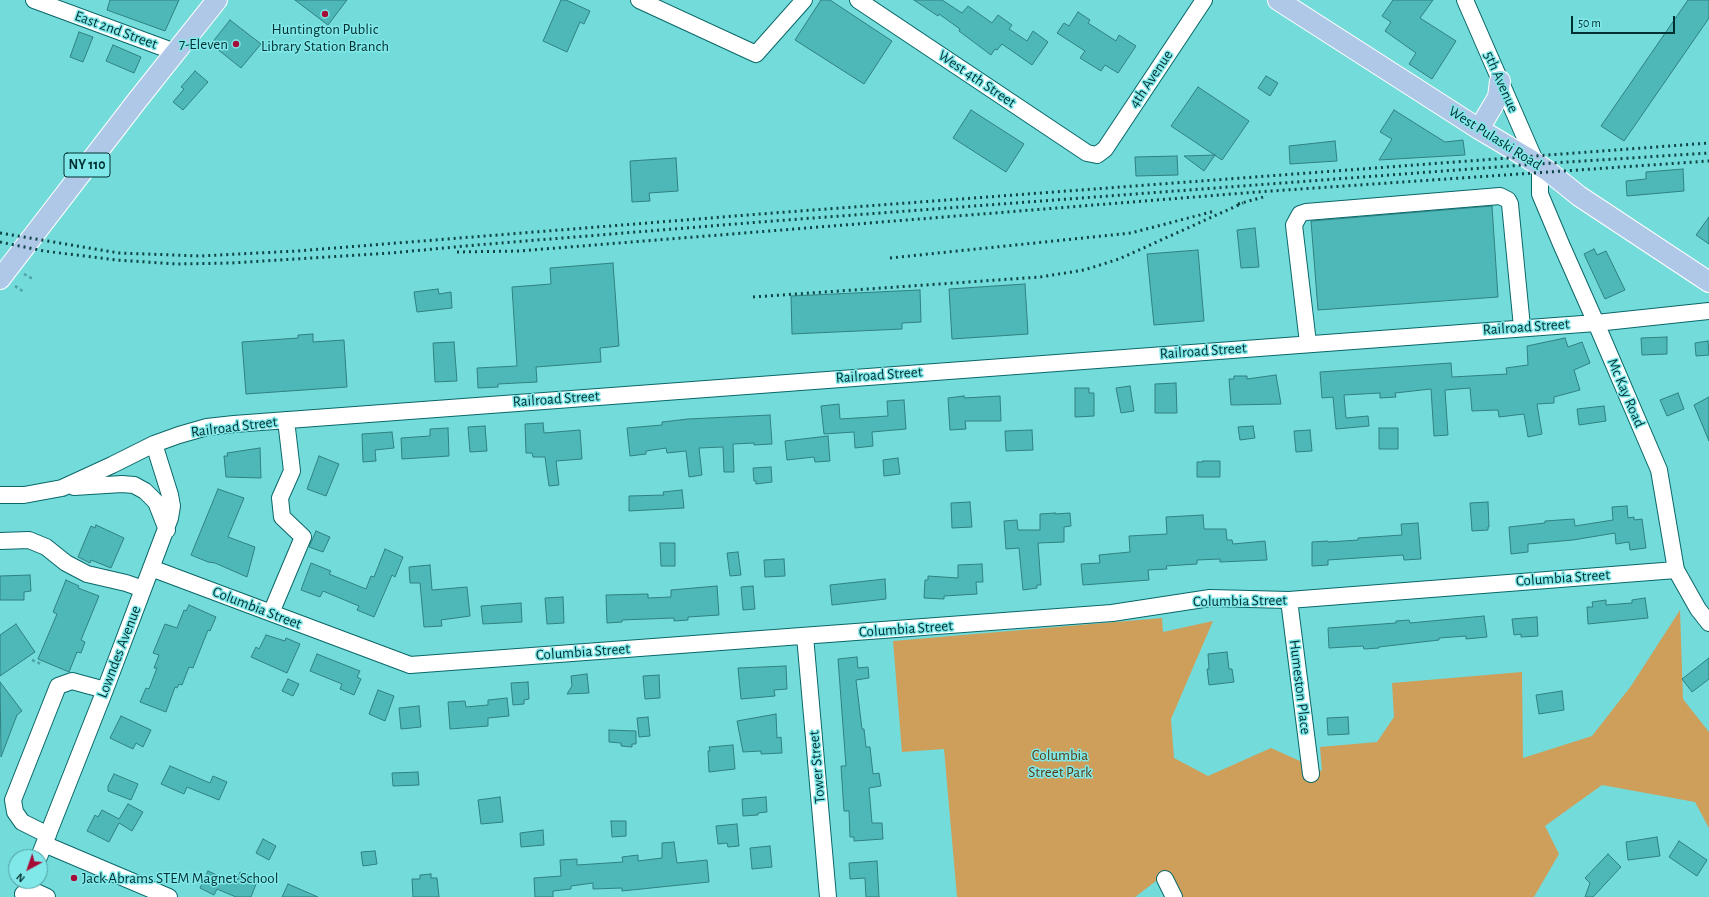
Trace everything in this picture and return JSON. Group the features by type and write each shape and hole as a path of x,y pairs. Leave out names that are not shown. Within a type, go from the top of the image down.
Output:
{"main road":[{"name":"NY 110","path":"7,282 175,52 203,9 217,0"},
{"name":"West Pulaski Road","path":"1278,0 1537,164 1579,196 1709,282"},
{"path":"1480,129 1498,97 1500,81"}],"street":[{"name":"East 2nd Street","path":"34,0 175,52"},
{"path":"639,0 756,54 804,0"},
{"name":"4th Avenue","path":"1097,155 1105,149 1204,0"},
{"name":"5th Avenue","path":"1465,0 1537,164"},
{"name":"West 4th Street","path":"860,1 1087,153 1097,155"},
{"name":"Mc Kay Road","path":"1537,164 1540,172 1540,194 1659,470 1676,570 1698,609 1709,623"},
{"path":"1308,343 1294,225 1300,214 1306,212 1500,196 1506,198 1510,204 1522,327"},
{"name":"Railroad Street","path":"62,488 112,466 154,444 207,427 1308,343 1596,323 1709,311"},
{"path":"271,613 303,537 282,517 280,498 292,471 286,420"},
{"name":"Lowndes Avenue","path":"44,845 167,530 172,506 154,444"},
{"name":"Railroad Street","path":"0,494 24,495 62,488 122,484 134,485 145,490 156,502 167,530"},
{"path":"0,541 28,540 46,547 66,563 87,574 126,583 143,589"},
{"name":"Columbia Street","path":"151,568 410,665 1112,613 1210,598 1289,600 1676,570"},
{"name":"Humeston Place","path":"1289,600 1311,774"},
{"name":"Tower Street","path":"806,636 828,897"},
{"path":"105,690 72,681 58,686 13,800 15,812 22,822 44,845 169,897"},
{"path":"1165,879 1174,897"},
{"path":"24,891 34,891 47,897"}],"path":[{"path":"23,274 33,279"},
{"path":"7,282 24,292"},
{"path":"32,660 43,665"}],"green space":[{"name":"Columbia Street Park","path":"1680,610 1683,699 1709,732 1709,828 1695,802 1602,785 1545,826 1559,854 1534,897 1181,897 1168,872 1135,897 957,897 944,749 902,752 893,641 1162,618 1163,632 1213,621 1171,719 1174,758 1208,776 1271,748 1322,771 1320,747 1377,742 1394,717 1392,683 1522,672 1523,758 1592,736 1631,686"}],"building":[{"path":"110,0 179,0 165,31 107,10"},
{"name":"Huntington Public Library Station Branch","path":"295,0 347,0 328,25"},
{"path":"561,0 566,0 590,11 584,24 580,22 567,52 543,41"},
{"path":"821,0 830,0 892,41 864,84 795,40"},
{"path":"914,0 942,0 962,13 968,6 992,23 998,15 1012,25 1009,29 1027,41 1033,31 1048,42 1032,65 1002,44 997,50 995,49 991,55 959,31 960,29 939,14 938,16"},
{"path":"1393,0 1433,0 1420,18 1456,41 1432,79 1409,64 1416,53 1385,31 1391,22 1382,16"},
{"path":"1688,0 1709,0 1709,18 1624,141 1601,126"},
{"path":"1078,12 1090,20 1088,23 1116,41 1119,35 1136,46 1118,73 1105,65 1101,71 1080,58 1085,51 1057,33 1064,23 1069,26"},
{"name":"7-Eleven","path":"230,20 261,44 241,68 211,44"},
{"path":"79,32 93,37 83,62 70,57"},
{"path":"113,45 141,57 134,73 106,61"},
{"path":"195,71 208,82 183,110 173,102 184,89 181,87"},
{"path":"1266,76 1278,83 1270,96 1258,88"},
{"path":"1198,87 1249,121 1222,160 1171,126"},
{"path":"971,110 1024,144 1006,172 953,138"},
{"path":"1394,110 1445,142 1463,140 1465,155 1379,160 1392,139 1380,132"},
{"path":"1335,141 1337,161 1290,164 1289,146"},
{"path":"1215,155 1204,171 1184,156"},
{"path":"1177,156 1178,175 1136,176 1135,157"},
{"path":"676,158 678,191 649,193 650,201 632,202 630,161"},
{"path":"1683,169 1684,191 1627,196 1626,181 1646,179 1646,172"},
{"path":"1492,206 1498,297 1318,310 1311,221"},
{"path":"1709,217 1709,244 1696,235"},
{"path":"1255,228 1259,267 1241,268 1237,230"},
{"path":"1594,249 1597,255 1606,251 1625,290 1605,299 1584,254"},
{"path":"1198,250 1204,321 1154,325 1147,254"},
{"path":"613,263 619,346 600,348 601,362 536,367 537,382 498,384 498,387 478,388 477,368 517,366 512,287 551,284 550,268"},
{"path":"1025,284 1028,334 952,339 949,289"},
{"path":"438,289 439,294 451,292 452,308 417,312 414,292"},
{"path":"920,290 921,322 902,323 902,329 792,334 791,296"},
{"path":"313,334 313,342 344,340 347,387 246,394 242,342 298,338 298,335"},
{"path":"1667,337 1667,354 1642,355 1641,338"},
{"path":"1565,338 1568,347 1582,342 1590,363 1574,370 1580,390 1554,397 1554,403 1537,404 1542,434 1528,437 1524,414 1499,417 1498,410 1472,411 1470,388 1445,390 1448,435 1434,436 1431,389 1395,393 1396,397 1380,398 1380,393 1344,395 1346,418 1368,416 1369,426 1336,429 1333,397 1322,398 1320,372 1451,363 1452,377 1507,374 1506,368 1528,365 1527,346"},
{"path":"1708,341 1709,355 1696,356 1695,343"},
{"path":"454,342 457,381 435,382 433,343"},
{"path":"1276,375 1281,404 1231,405 1229,379 1234,379 1234,376 1247,376 1247,379"},
{"path":"1176,383 1177,413 1155,413 1155,384"},
{"path":"1130,386 1134,411 1121,413 1116,388"},
{"path":"1075,388 1089,388 1089,393 1094,393 1094,416 1075,417"},
{"path":"1678,393 1684,409 1667,416 1660,400"},
{"path":"964,396 964,398 1000,396 1001,421 965,421 966,429 950,430 948,398"},
{"path":"1709,397 1709,441 1694,405"},
{"path":"904,400 906,429 872,432 873,446 855,448 854,432 824,434 821,406 839,404 840,419 888,416 887,401"},
{"path":"1604,406 1606,421 1579,425 1577,409"},
{"path":"770,415 772,444 733,444 734,472 724,472 723,447 699,448 702,475 689,477 686,451 667,453 666,448 646,451 646,454 630,456 627,428 662,425 662,422 688,419"},
{"path":"543,423 544,433 580,430 582,459 556,461 559,485 549,486 545,457 533,457 532,453 526,453 525,424"},
{"path":"485,426 487,451 470,452 468,427"},
{"path":"1253,426 1255,438 1240,440 1238,427"},
{"path":"448,428 449,456 402,459 401,438 430,436 430,429"},
{"path":"1379,428 1398,428 1398,449 1379,449"},
{"path":"1032,430 1033,450 1006,451 1005,431"},
{"path":"1310,430 1312,451 1296,452 1294,431"},
{"path":"392,432 394,448 375,450 376,461 363,462 362,434"},
{"path":"828,436 830,461 815,462 814,457 787,460 785,441"},
{"path":"260,448 261,478 226,477 224,456 228,456 227,453"},
{"path":"319,456 339,464 326,496 307,489"},
{"path":"898,458 900,474 884,476 883,460"},
{"path":"1220,461 1220,477 1197,477 1197,462"},
{"path":"771,467 772,482 756,484 756,481 754,481 753,468"},
{"path":"218,489 244,498 228,537 255,547 247,577 215,563 208,562 191,555"},
{"path":"682,490 684,508 629,511 629,496 664,495 663,492"},
{"path":"970,502 972,527 952,528 951,503"},
{"path":"1488,502 1488,530 1472,531 1470,503"},
{"path":"1627,506 1628,518 1634,517 1634,520 1642,519 1646,548 1630,550 1629,542 1616,544 1615,533 1573,540 1528,544 1528,552 1511,554 1509,527 1545,523 1545,521 1574,519 1575,526 1613,520 1612,507"},
{"path":"1070,513 1071,526 1064,527 1064,542 1038,543 1041,585 1037,585 1037,588 1023,590 1019,548 1006,549 1004,521 1017,520 1018,530 1040,530 1040,514"},
{"path":"1203,515 1204,529 1226,529 1227,540 1232,540 1233,544 1265,541 1267,560 1220,562 1220,559 1197,560 1197,564 1166,566 1167,569 1148,570 1149,580 1083,585 1081,564 1100,563 1099,555 1130,552 1129,536 1167,534 1166,517"},
{"path":"1418,523 1421,559 1404,560 1403,555 1328,560 1328,565 1312,566 1312,542 1358,540 1358,538 1402,535 1401,524"},
{"path":"96,525 124,538 111,568 91,560 90,563 78,557 91,526 95,528"},
{"path":"316,531 330,537 323,552 309,547"},
{"path":"660,543 675,543 675,566 661,566"},
{"path":"385,549 403,557 395,577 392,575 374,617 357,610 359,606 323,591 320,597 301,590 311,563 331,571 329,574 366,589 371,576 374,577"},
{"path":"738,552 741,575 730,576 727,553"},
{"path":"784,559 785,576 765,577 764,560"},
{"path":"982,564 983,582 976,582 977,594 944,596 944,599 924,598 925,580 928,580 928,576 958,578 958,565"},
{"path":"430,565 432,590 467,587 470,616 441,620 442,626 424,627 420,583 410,583 409,567"},
{"path":"30,575 31,591 24,592 24,600 0,600 0,576"},
{"path":"885,579 886,599 832,605 830,585"},
{"path":"66,580 79,586 78,588 99,596 81,640 85,642 81,653 77,652 69,672 38,659 57,614 53,612"},
{"path":"717,586 719,615 688,617 688,620 674,621 674,618 622,620 622,622 607,623 606,595 648,594 648,598 671,597 671,590"},
{"path":"753,586 755,609 743,610 741,587"},
{"path":"563,597 564,623 547,624 545,598"},
{"path":"1645,598 1648,618 1588,624 1587,607 1593,607 1592,602 1606,600 1606,605 1632,603 1632,600"},
{"path":"521,603 522,622 483,624 481,606"},
{"path":"189,605 216,617 210,631 208,630 193,668 189,667 182,685 179,684 177,688 175,687 166,712 140,702 146,688 149,689 157,668 154,668 159,655 153,653 165,624 177,628 184,610 186,611"},
{"path":"1484,616 1487,637 1466,639 1466,636 1439,638 1439,640 1379,648 1364,649 1363,646 1329,648 1328,628 1396,623 1396,621 1409,620 1410,623"},
{"path":"1537,617 1538,636 1521,637 1521,634 1514,635 1512,619"},
{"path":"16,624 35,652 0,676 0,635"},
{"path":"266,635 285,641 286,638 300,644 287,673 251,657 256,647 259,649"},
{"path":"1227,652 1229,669 1232,669 1234,682 1209,685 1207,669 1209,669 1208,654"},
{"path":"317,654 360,671 357,677 361,679 354,695 340,689 342,684 310,671"},
{"path":"857,657 858,668 868,667 869,678 856,680 862,729 864,729 866,747 870,747 873,774 879,773 881,786 869,788 872,823 882,823 883,839 854,841 854,837 850,837 849,811 844,811 841,766 846,766 838,659"},
{"path":"1709,658 1709,679 1692,692 1682,679"},
{"path":"786,666 787,689 774,690 775,696 741,699 738,668"},
{"path":"587,674 589,693 567,694 572,686 571,676"},
{"path":"659,675 660,698 645,699 643,676"},
{"path":"288,679 299,684 293,696 282,691"},
{"path":"0,682 22,711 17,715 1,757"},
{"path":"528,682 529,699 524,700 524,704 513,705 511,683"},
{"path":"378,690 394,696 385,721 369,714"},
{"path":"1562,691 1564,710 1539,714 1536,695"},
{"path":"507,698 509,716 488,718 488,726 450,729 448,702 465,701 466,707 488,705 488,700"},
{"path":"419,706 421,727 401,729 399,708"},
{"path":"776,714 777,738 781,737 782,753 761,754 761,751 743,752 737,721"},
{"path":"121,716 151,730 143,747 136,743 133,749 110,738"},
{"path":"648,717 650,736 639,737 637,718"},
{"path":"1348,717 1349,734 1328,735 1327,718"},
{"path":"609,730 636,731 636,744 632,744 632,747 621,746 621,743 609,742"},
{"path":"733,745 735,769 709,772 709,747"},
{"path":"170,766 210,783 213,776 227,782 219,800 187,787 184,794 161,784"},
{"path":"418,772 419,785 393,786 392,773"},
{"path":"114,774 138,784 131,800 108,791 108,786"},
{"path":"500,797 503,822 481,824 478,800"},
{"path":"766,797 767,812 758,813 758,815 743,816 742,799"},
{"path":"128,804 143,812 132,831 119,823 109,842 87,831 95,815 98,817 102,810 119,819"},
{"path":"611,821 626,821 626,836 612,837"},
{"path":"737,824 739,846 728,847 727,843 718,844 716,826"},
{"path":"543,830 544,845 521,847 520,833"},
{"path":"1657,837 1660,856 1628,860 1626,842"},
{"path":"263,839 276,846 269,860 256,853"},
{"path":"1679,841 1707,860 1697,876 1669,857"},
{"path":"674,842 677,863 707,860 709,882 622,891 622,888 593,889 593,883 571,886 571,889 553,891 553,897 535,897 534,878 561,876 560,860 577,859 577,865 623,862 622,857 638,855 638,861 662,858 662,843"},
{"path":"770,846 772,867 752,869 750,848"},
{"path":"375,851 377,864 363,866 361,852"},
{"path":"1608,854 1621,867 1593,897 1585,897 1590,883 1585,878"},
{"path":"877,861 879,897 866,897 865,878 850,879 849,863"},
{"path":"208,871 236,884 240,872 258,879 251,897 236,897 217,889 214,895 200,888"},
{"path":"431,874 431,878 437,878 439,897 413,897 412,879 420,879 420,875"},
{"path":"288,884 318,897 282,897"}],"railway":[{"path":"0,233 119,253 200,256 297,251 760,214 1709,143"},
{"path":"0,242 44,251 116,260 177,264 231,263 391,253 760,222 1537,164 1709,153"},
{"path":"457,252 519,251 1257,192 1709,161"},
{"path":"1238,204 1267,196"},
{"path":"753,297 1040,277 1084,270 1119,259 1243,203"},
{"path":"890,258 1131,233 1215,211"}],"place":[{"name":"Huntington Public Library Station Branch","path":"325,14"},
{"name":"7-Eleven","path":"236,44"},
{"name":"Jack Abrams STEM Magnet School","path":"74,878"}]}
